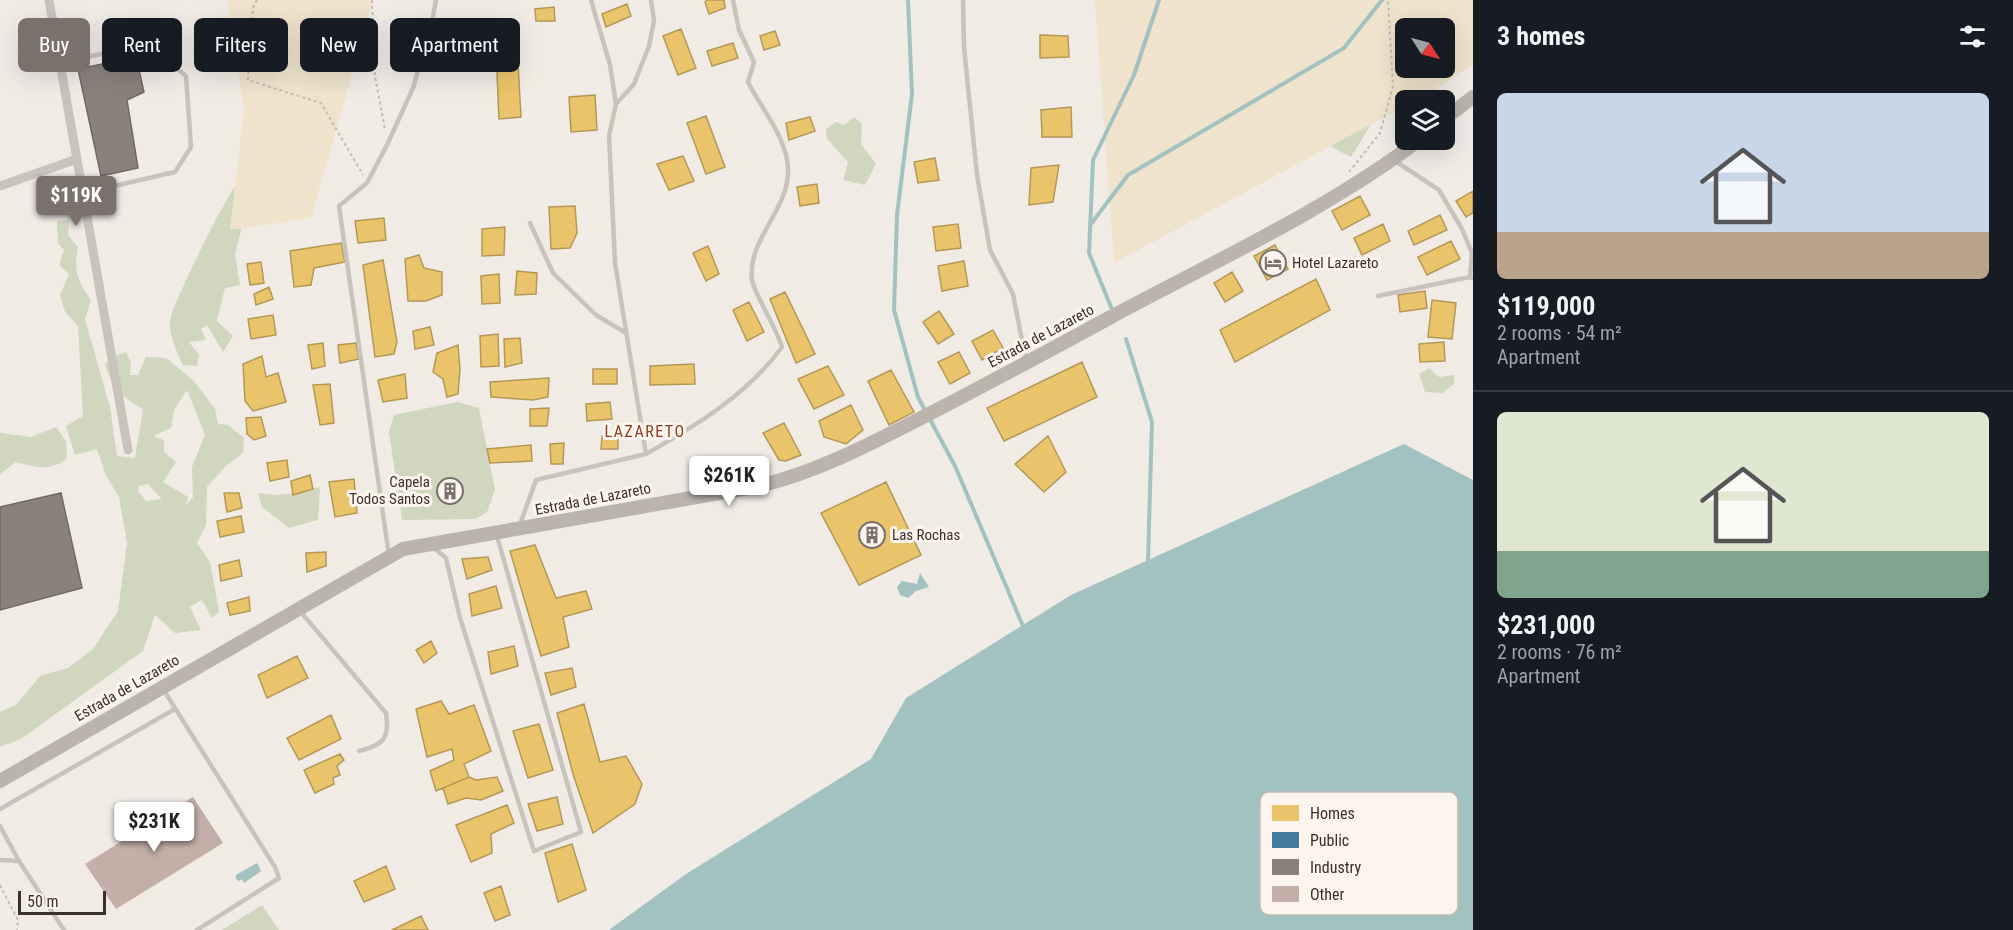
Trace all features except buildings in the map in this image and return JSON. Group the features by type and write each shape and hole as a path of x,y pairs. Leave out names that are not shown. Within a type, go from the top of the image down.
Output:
{"street":[{"path":"49,0 52,18"},
{"path":"62,72 128,450"},
{"path":"1455,111 1473,97"},
{"name":"Estrada de Lazareto","path":"0,781 389,556 426,545 518,530 797,477 847,456 1027,363 1316,206 1405,150"},
{"path":"0,186 77,159"}],"lane":[{"path":"389,556 339,206 367,183 387,144 413,88 431,27 436,0"},
{"path":"591,0 610,65 616,104 609,136 615,263 646,454"},
{"path":"616,104 634,84 650,46 654,21 651,0"},
{"path":"518,530 536,480 646,454 687,431 739,393 764,372 782,347 776,328 752,282 753,258 780,206 788,172 778,130 760,106 748,82 754,62 739,30 733,0"},
{"path":"963,0 964,47 977,175 988,240 990,250 1013,294 1027,363"},
{"path":"83,193 175,172 191,147 186,76 149,45 90,56"},
{"path":"1378,296 1471,278 1472,253 1462,229 1439,190 1393,159"},
{"path":"530,223 553,273 596,315 626,333"},
{"path":"426,545 439,550 447,558 460,618 534,851 581,832 496,533"},
{"path":"298,608 386,714 389,729 384,739 375,747 359,751"},
{"path":"161,687 275,867 279,878 197,930"},
{"path":"0,809 175,709"},
{"path":"0,826 19,861 64,930"},
{"path":"0,860 19,861"}],"path":[{"path":"257,0 253,8 248,80 321,103 367,183"},
{"path":"372,0 375,76 387,144"},
{"path":"1343,178 1380,133 1393,86 1389,0"},
{"path":"0,885 18,920 16,930"}],"green space":[{"path":"1359,116 1370,126 1351,157 1333,148 1324,132"},
{"path":"854,117 862,124 861,144 876,164 865,185 843,180 848,162 827,139 826,129 836,122 844,125"},
{"path":"235,187 244,193 241,230 235,255 240,285 225,288 217,321 233,336 223,352 207,325 201,329 206,340 189,342 199,355 197,366 183,365 171,335 171,316 222,207"},
{"path":"69,220 68,235 78,247 76,269 83,288 91,300 85,319 110,407 117,456 135,458 143,409 118,391 105,364 117,355 126,352 131,362 130,375 138,375 146,357 166,358 193,380 215,409 218,424 228,425 244,438 243,453 226,466 207,487 206,525 197,543 210,562 219,612 212,618 202,600 190,607 201,630 175,633 155,615 143,651 21,739 0,747 0,712 17,704 40,676 68,668 93,649 118,611 127,543 119,497 106,476 97,449 75,455 66,426 83,416 78,326 65,312 60,295 69,274 59,265 64,250 58,243 57,221","holes":["187,390 205,435 192,467 193,497 186,505 188,497 163,482 176,462 164,452 164,440 153,436 171,428 174,410","148,484 161,498 161,499 146,501 138,491 139,486"]},
{"path":"1429,368 1439,377 1454,375 1454,384 1442,393 1425,392 1419,374"},
{"path":"457,402 479,408 495,490 487,512 475,519 402,520 389,432 394,415"},
{"path":"56,427 66,441 67,458 49,467 36,467 16,462 0,474 0,433 31,437"},
{"path":"320,487 318,520 289,528 262,507 258,493 289,494"},
{"path":"262,905 279,930 222,930"}],"sand":[{"path":"227,0 373,0 368,18 300,18 300,72 353,72 311,218 230,230 244,109 238,72 288,72 288,18 230,18"},
{"path":"1095,0 1473,0 1473,66 1455,77 1455,18 1395,18 1395,78 1453,78 1433,90 1395,90 1395,111 1114,263"}],"water":[{"path":"1404,444 1473,480 1473,930 609,930 686,874 871,759 906,698 1071,595"},
{"path":"920,573 929,587 916,591 908,598 900,595 897,587 902,581 917,584"},
{"path":"257,863 261,871 244,883 242,879 239,881 236,879 236,875"}],"waterway":[{"path":"908,0 912,94 897,215 894,310 918,397 955,466 1023,626"},
{"path":"1111,307 1089,253 1093,160 1134,75 1159,0"},
{"path":"1091,224 1128,175 1344,48 1382,0"},
{"path":"1126,339 1152,422 1148,560"}],"place":[{"name":"Hotel Lazareto","path":"1273,263"},
{"name":"Capela Todos Santos","path":"450,491"},
{"name":"Las Rochas","path":"872,535"}],"district":[{"name":"LAZARETO","path":"645,431"}]}
